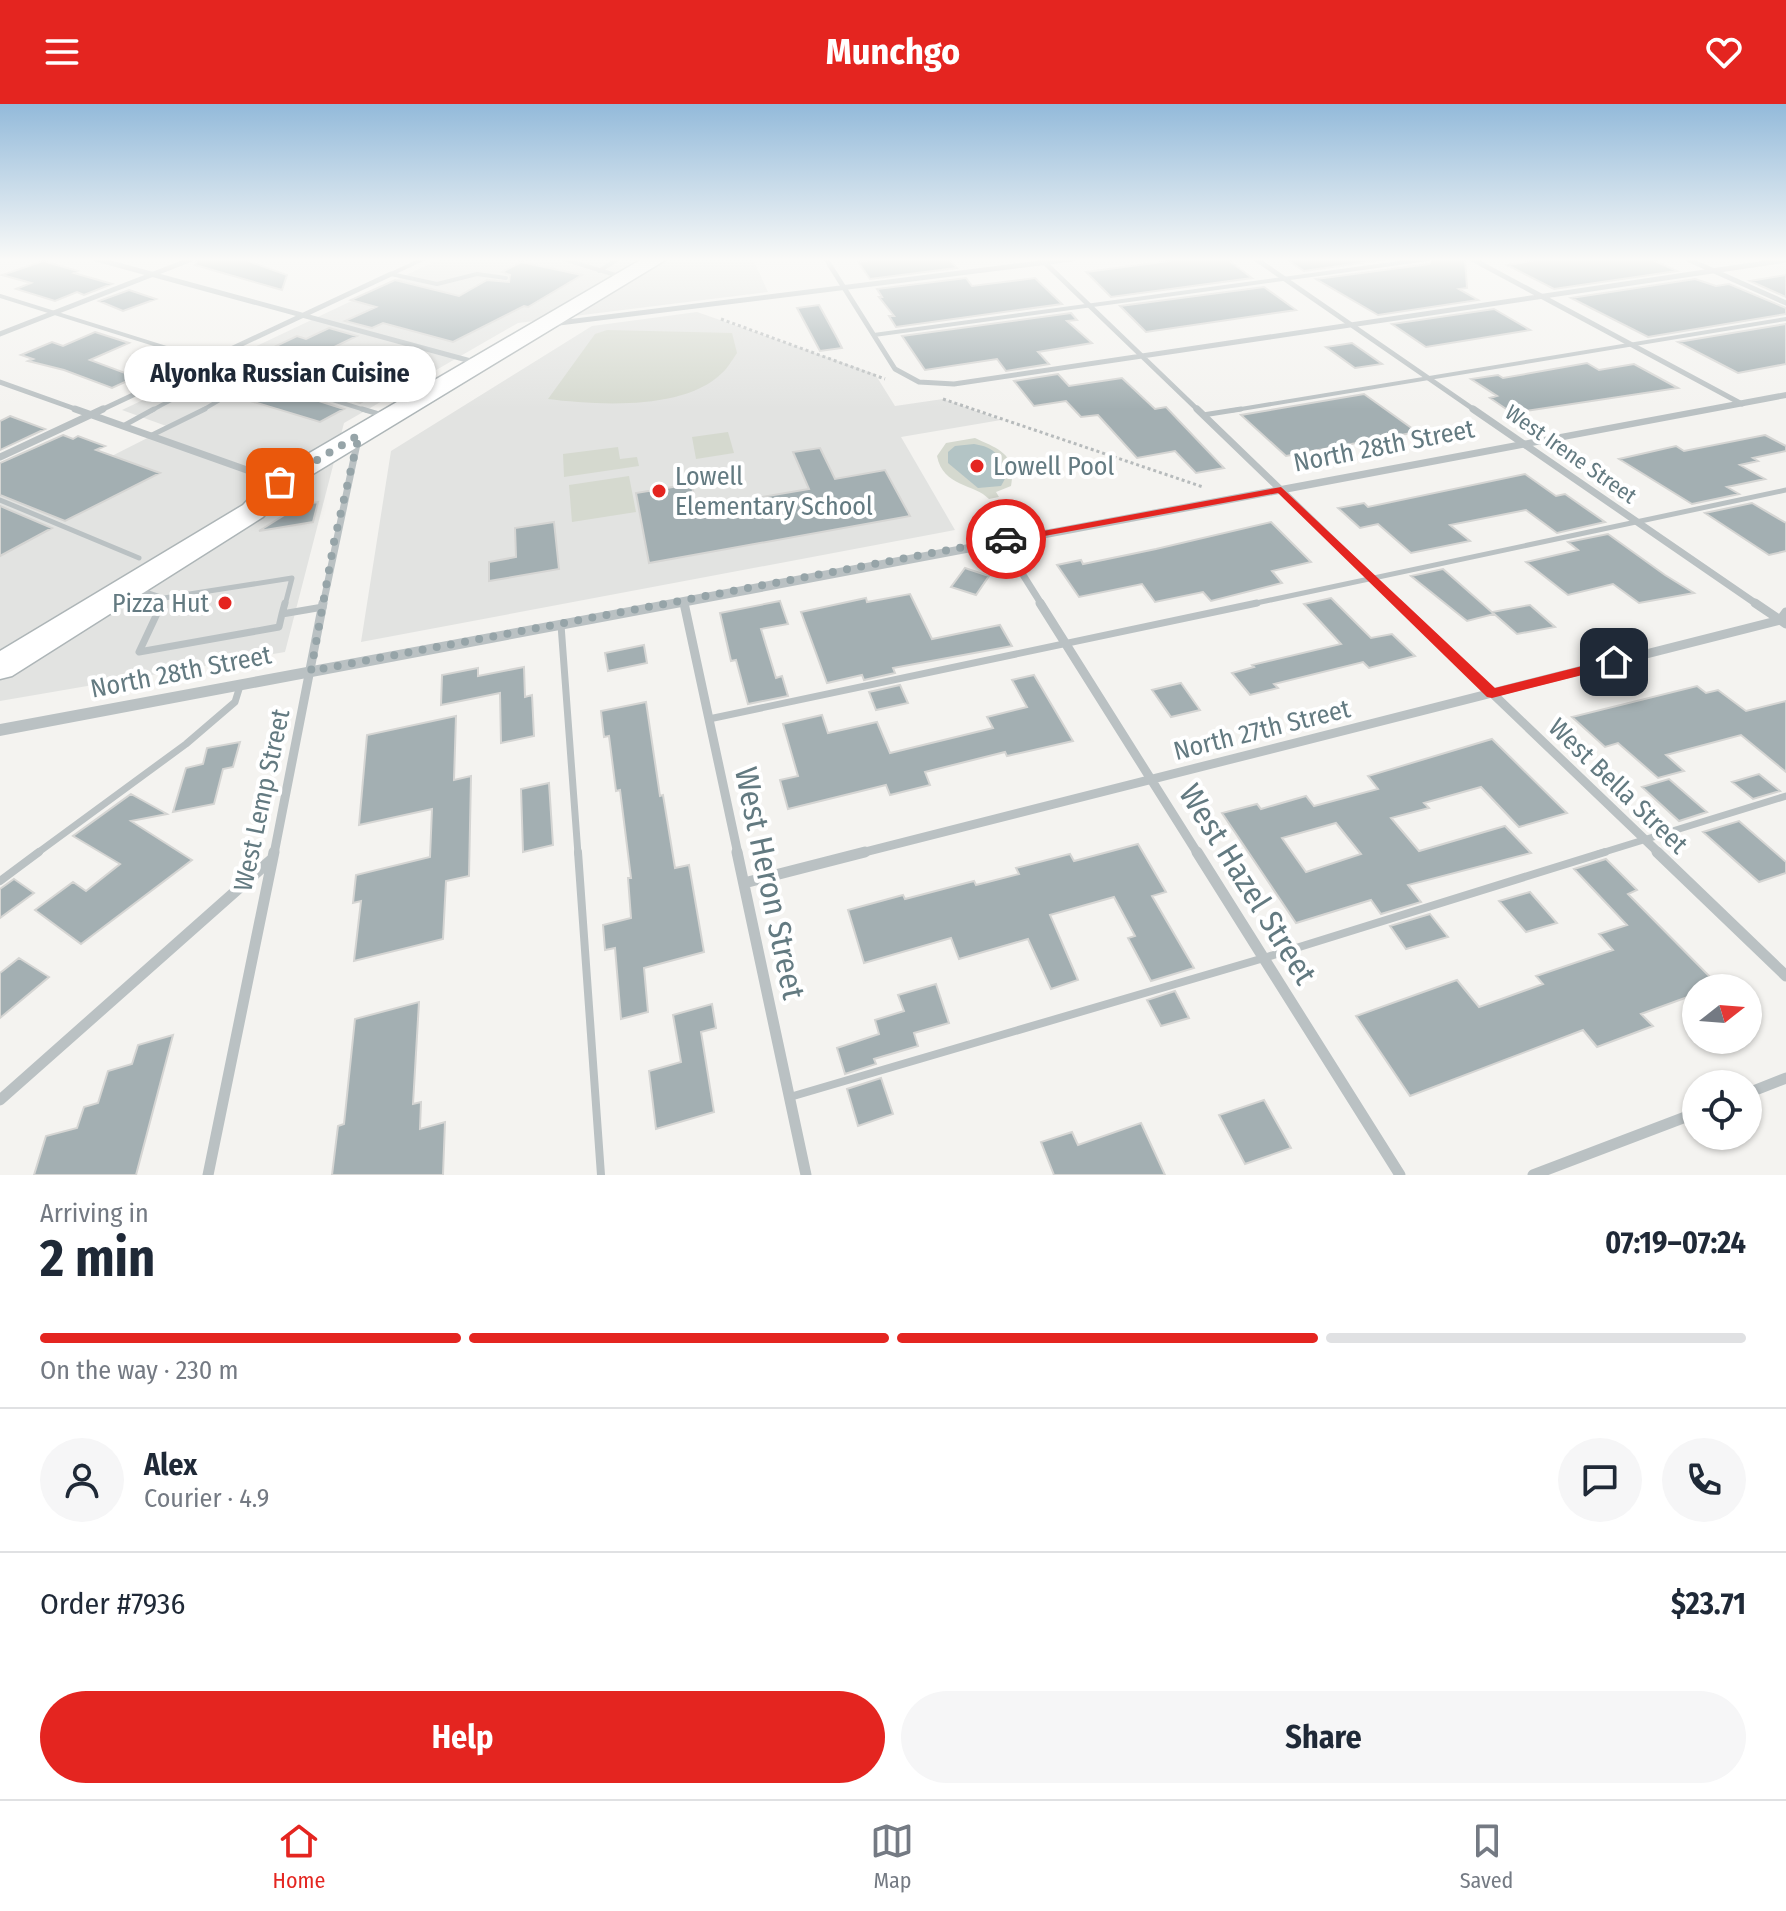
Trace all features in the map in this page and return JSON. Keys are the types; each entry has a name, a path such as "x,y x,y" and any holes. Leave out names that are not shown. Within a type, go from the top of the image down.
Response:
{"main road":[{"path":"0,667 232,504 274,487 546,325 567,309"},
{"path":"0,644 134,572"}],"street":[{"path":"0,334 64,309"},
{"path":"280,309 481,363"},
{"path":"0,457 316,309"},
{"path":"546,325 675,309"},
{"path":"857,309 895,369 919,382 954,384 1457,309"},
{"name":"West Bella Street","path":"1093,309 1786,976"},
{"name":"West Irene Street","path":"1328,309 1784,619"},
{"path":"1565,309 1742,404"},
{"path":"0,382 150,436 274,487"},
{"name":"North 28th Street","path":"0,730 1786,395"},
{"name":"West Lemp Street","path":"208,1175 311,671 334,542 359,435"},
{"name":"West Hazel Street","path":"1001,540 1400,1175"},
{"name":"West Heron Street","path":"684,602 806,1175"},
{"name":"North 27th Street","path":"744,883 1784,619"},
{"path":"0,1100 272,858"},
{"path":"1762,1087 1786,1078"},
{"path":"1533,1175 1682,1118"}],"lane":[{"path":"41,309 389,417"},
{"path":"874,335 1060,309"},
{"path":"1203,415 1786,319"},
{"path":"123,426 194,390 212,386 235,391 150,436"},
{"path":"709,719 1786,490"},
{"path":"0,500 134,572 164,598 292,578 279,627 139,652 164,598"},
{"path":"282,614 323,607"},
{"path":"561,625 601,1175"},
{"path":"0,881 197,734 235,702 241,685"},
{"path":"790,1097 1264,958 1786,796"}],"path":[{"path":"712,315 894,382"},
{"path":"939,398 1206,488"}],"shaded area":[{"path":"335,309 631,309 518,323 344,423 285,652 0,701 0,492 23,501 169,427 122,410"},
{"name":"Lowell Elementary School","path":"697,312 875,374 895,406 943,399 1001,420 901,437 955,530 361,642 391,451 592,326"},
{"path":"607,330 732,333 737,353 724,371 706,385 663,400 590,403 548,399 595,334"},
{"path":"728,432 734,453 696,459 692,437"},
{"name":"Lowell Pool","path":"975,438 1004,454 1011,466 1011,486 996,492 999,497 989,499 952,479 940,466 937,456 946,443"},
{"name":"Lowell Pool","path":"974,444 987,447 1000,458 1006,477 1001,486 978,488 948,463 948,452 955,446"},
{"path":"618,447 620,459 637,457 639,466 564,477 563,454"},
{"path":"629,476 636,512 572,522 569,485"}],"building":[{"path":"372,309 518,309 453,342 383,323 372,328 345,321"},
{"path":"798,309 821,309 842,348 820,351"},
{"path":"888,309 1026,309 896,327 889,316 894,316"},
{"path":"1123,309 1296,310 1146,332"},
{"path":"1368,309 1418,309 1378,315"},
{"path":"1494,309 1530,330 1426,347 1392,324"},
{"path":"1593,309 1786,309 1786,314 1648,337"},
{"path":"1071,313 1077,320 1067,321 1092,343 1038,352 1049,364 1006,371 997,359 925,370 902,336"},
{"path":"1786,324 1786,364 1738,373 1678,342"},
{"path":"329,328 357,336 334,347 340,349 295,372 251,358 297,336 306,339"},
{"path":"95,332 129,343 90,360 136,377 112,388 64,370 28,361 33,359 21,355 52,342 63,346"},
{"path":"1352,343 1382,364 1355,368 1326,347"},
{"path":"315,361 393,384 360,403 282,379"},
{"path":"1587,363 1599,370 1634,364 1678,388 1512,413 1490,398 1497,396 1471,379 1498,375 1503,378"},
{"path":"1058,374 1069,386 1122,378 1155,409 1166,407 1224,468 1196,473 1175,451 1137,458 1098,415 1081,417 1066,401 1034,406 1014,381"},
{"path":"269,385 344,409 320,422 244,399"},
{"path":"1364,394 1417,432 1286,456 1241,415"},
{"path":"10,416 45,429 0,450 0,421"},
{"path":"63,435 73,439 78,436 105,446 96,450 160,473 65,521 0,495 0,463"},
{"path":"1765,435 1786,446 1786,451 1753,458 1758,461 1740,465 1765,479 1727,487 1739,494 1692,504 1619,459 1676,446 1684,451"},
{"path":"820,448 835,479 885,470 910,516 649,563 636,493 691,484 698,508 809,489 793,452"},
{"path":"1525,474 1556,496 1565,494 1605,522 1557,533 1526,510 1450,525 1470,541 1411,553 1378,524 1360,528 1338,508 1364,503 1368,507"},
{"path":"318,502 313,522 259,531 300,505"},
{"path":"1752,503 1786,523 1786,551 1769,555 1705,513"},
{"path":"0,506 52,528 0,556"},
{"path":"554,522 559,569 489,581 489,562 516,557 515,528"},
{"path":"1271,522 1311,562 1272,571 1282,583 1211,601 1203,592 1155,602 1142,584 1079,597 1057,565 1081,560 1083,564"},
{"path":"1608,534 1694,593 1639,603 1613,584 1568,595 1526,562 1578,550 1568,542"},
{"path":"965,568 989,576 976,595 951,587"},
{"path":"1443,569 1494,614 1467,621 1411,576"},
{"path":"910,594 932,639 1000,625 1012,646 893,668 895,673 864,680 862,675 827,683 801,612 866,598 867,602"},
{"path":"1331,598 1371,638 1392,634 1415,656 1369,668 1363,662 1274,684 1278,688 1250,695 1232,673 1254,667 1252,665 1341,644 1304,604"},
{"path":"780,601 788,624 761,629 776,678 782,676 788,696 748,704 736,660 731,661 720,613"},
{"path":"1530,605 1555,627 1517,634 1492,612"},
{"path":"644,645 647,663 608,671 605,653"},
{"path":"524,667 525,697 532,695 534,736 501,743 500,693 441,705 442,675 478,668 478,676"},
{"path":"1034,675 1073,741 1007,756 1005,752 925,772 930,785 890,795 886,785 788,809 780,780 798,776 783,724 822,715 828,733 877,722 890,753 993,728 987,717 1027,707 1012,680"},
{"path":"1181,683 1200,710 1171,717 1152,690"},
{"path":"900,685 908,703 876,710 869,692"},
{"path":"1697,686 1706,693 1718,690 1746,711 1786,701 1786,772 1741,735 1666,755 1684,771 1658,778 1618,743 1605,747 1572,717"},
{"path":"646,702 675,868 689,865 704,952 644,968 648,1012 621,1019 615,948 605,950 603,925 631,918 628,878 631,878 620,790 616,791 609,736 604,737 601,711"},
{"path":"456,716 454,780 471,776 469,876 446,881 443,939 354,961 361,901 353,903 356,875 430,857 432,809 359,825 367,735"},
{"path":"1492,739 1567,813 1519,827 1481,787 1424,803 1429,808 1391,818 1419,851 1505,826 1531,853 1408,885 1421,902 1381,914 1371,900 1296,923 1222,813 1257,804 1261,809 1306,796 1314,806 1378,789 1368,776","holes":["1336,823 1361,854 1306,872 1282,838"]},
{"path":"240,742 233,767 223,769 214,804 173,812 186,768 203,764 207,748"},
{"path":"1759,774 1780,791 1753,799 1732,782"},
{"path":"1669,779 1707,812 1679,821 1642,787"},
{"path":"549,783 553,845 523,852 521,789"},
{"path":"131,794 167,814 131,821 192,860 81,944 35,910 73,882 86,891 120,864 73,836"},
{"path":"1739,821 1786,862 1786,873 1759,882 1703,832"},
{"path":"1138,844 1166,892 1152,896 1194,968 1151,981 1128,938 1135,936 1114,897 1050,915 1078,980 1051,989 1028,939 959,959 951,938 864,963 848,910 974,881 976,885 1019,874 1016,868 1070,854 1074,861"},
{"path":"1606,859 1637,890 1628,894 1707,974 1682,974 1682,999 1641,1014 1653,1026 1597,1047 1583,1030 1410,1096 1356,1016 1457,980 1479,1007 1543,984 1536,976 1613,950 1599,934 1627,925 1574,869"},
{"path":"14,879 34,893 0,918 0,889"},
{"path":"1530,892 1557,923 1526,932 1499,901"},
{"path":"1430,914 1448,937 1406,949 1390,926"},
{"path":"19,958 49,977 0,1018 0,973"},
{"path":"936,984 949,1023 914,1033 918,1046 874,1059 876,1064 845,1074 837,1048 879,1034 875,1020 904,1011 898,995"},
{"path":"1175,991 1189,1018 1161,1026 1147,1000"},
{"path":"419,1002 413,1104 421,1102 420,1129 445,1122 443,1175 332,1175 338,1126 344,1124 355,1019"},
{"path":"712,1004 716,1028 701,1032 714,1112 656,1129 649,1071 681,1062 673,1015"},
{"path":"173,1035 136,1175 34,1175 46,1136 77,1128 84,1107 98,1103 108,1071 132,1064 138,1045"},
{"path":"881,1078 893,1114 858,1126 847,1089"},
{"path":"1264,1100 1291,1148 1245,1164 1219,1115"},
{"path":"1141,1123 1165,1175 1054,1175 1041,1142 1072,1132 1078,1145"}],"way so far":[{"path":"280,482 359,435 334,542 311,671 1006,539"}],"place":[{"name":"Lowell Pool","path":"977,466"},
{"name":"Alyonka Russian Cuisine","path":"280,482"},
{"name":"Lowell Elementary School","path":"659,491"},
{"name":"Pizza Hut","path":"225,603"}],"route":[{"path":"1006,539 1281,490 1492,693 1614,662"}]}
